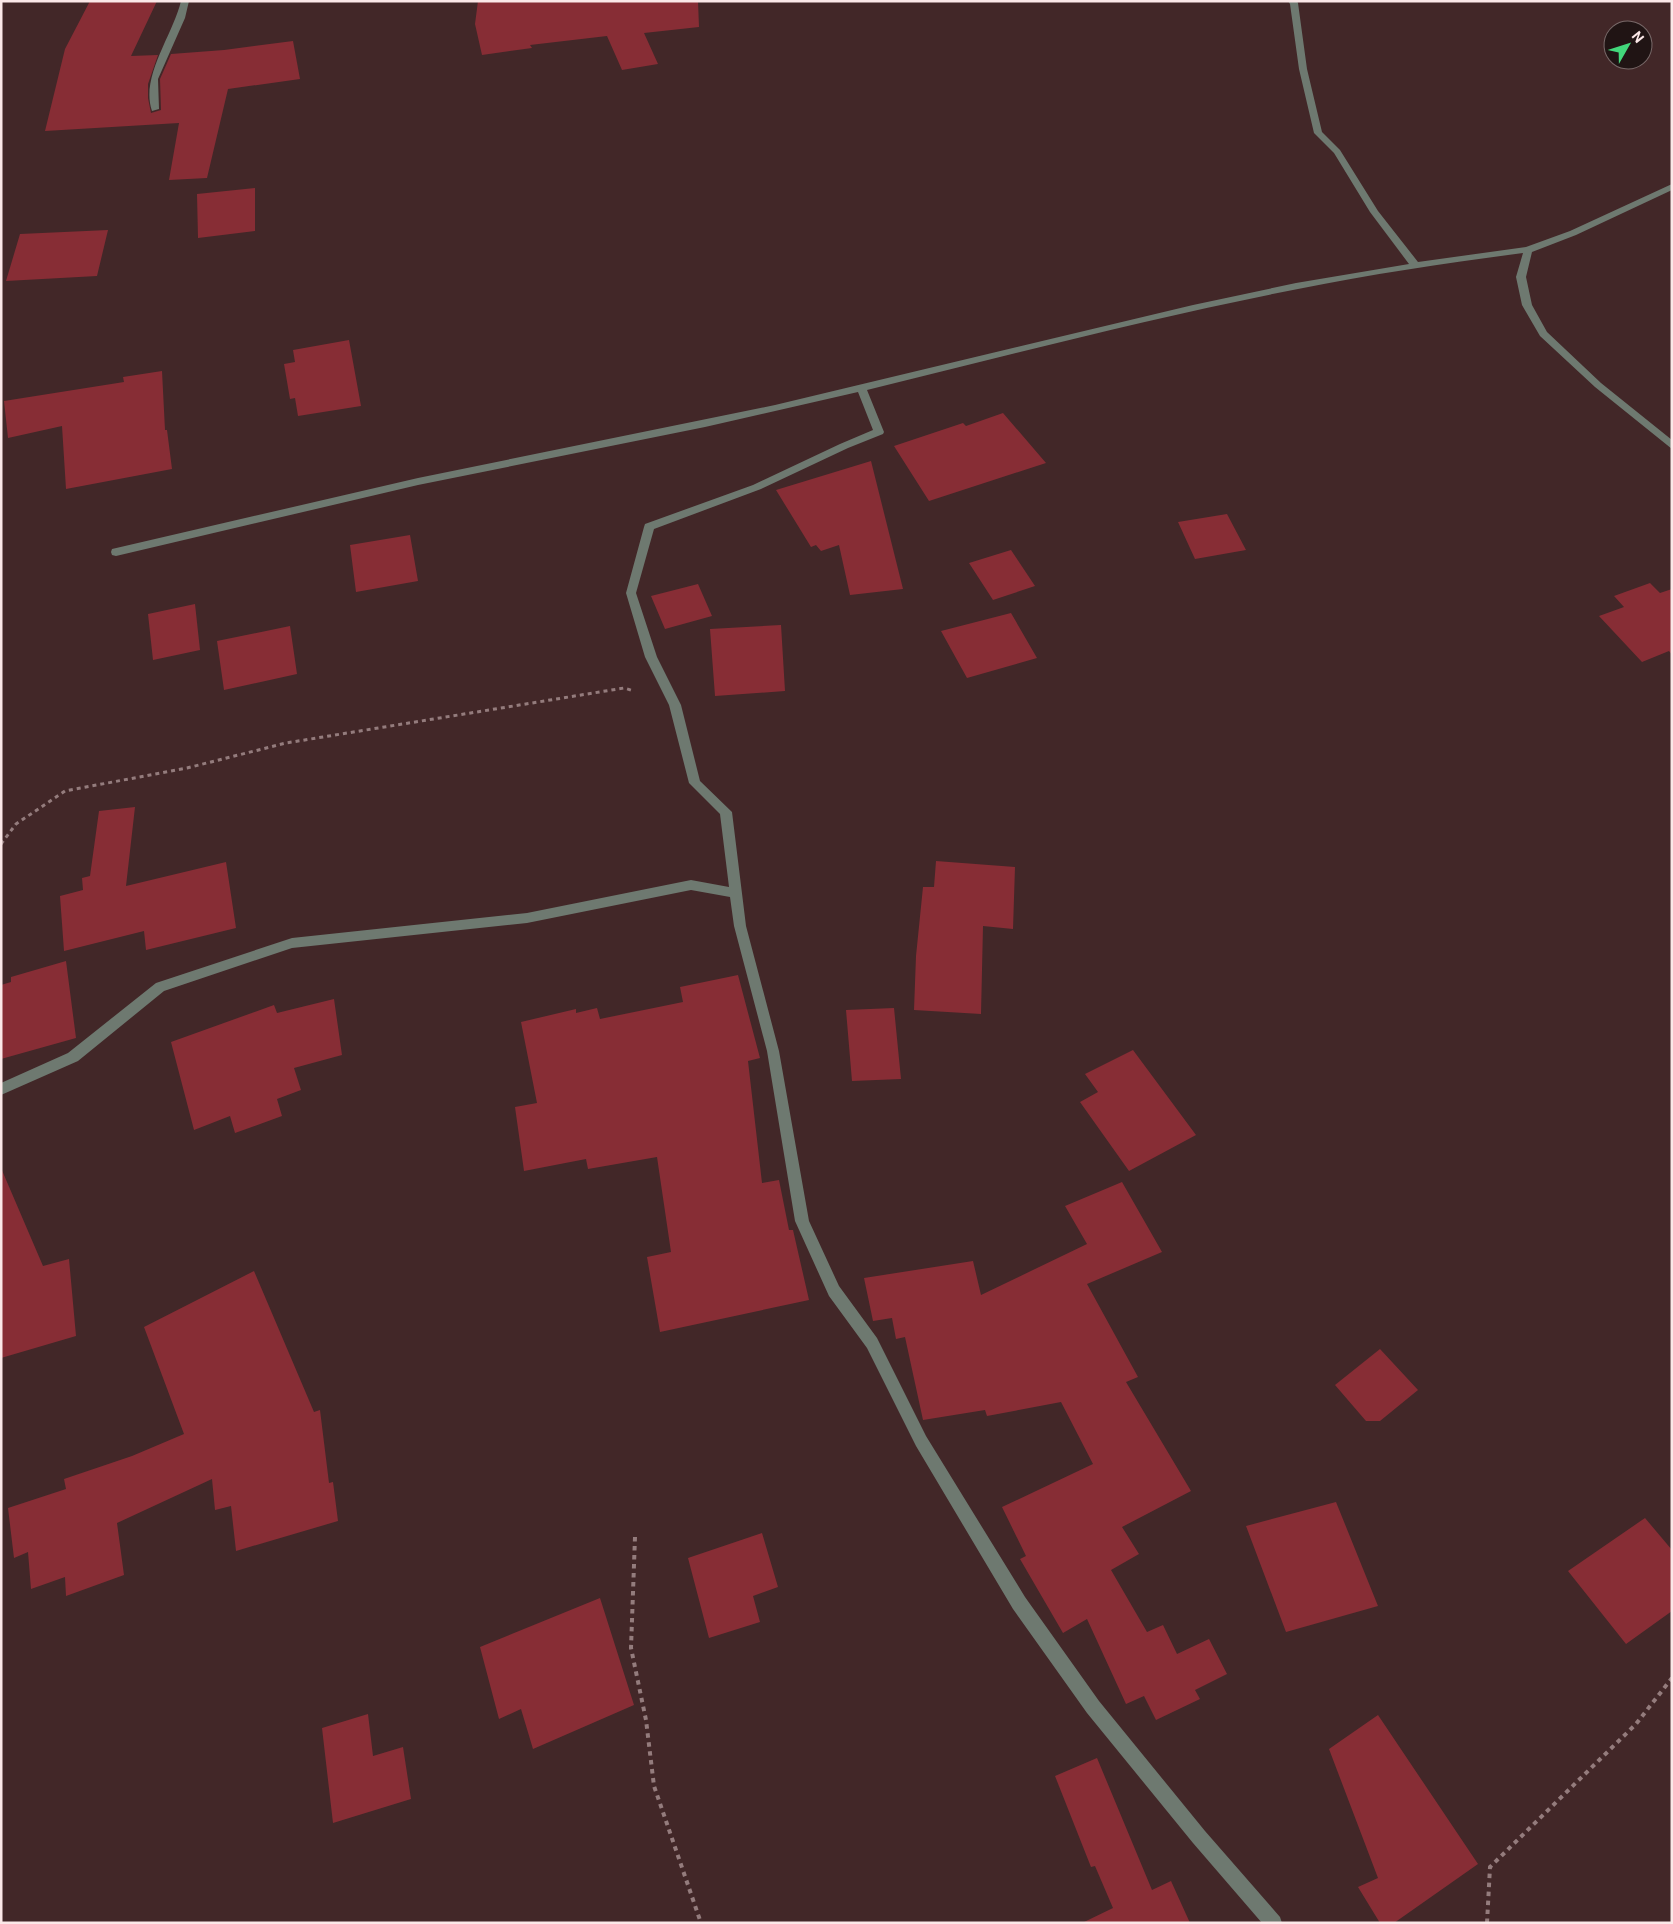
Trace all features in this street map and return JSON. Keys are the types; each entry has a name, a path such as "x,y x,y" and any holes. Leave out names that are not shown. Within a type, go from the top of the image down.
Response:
{"street":[{"path":"155,109 154,79 181,18 185,1"},
{"path":"1292,1 1294,3 1303,69 1318,133 1337,152 1374,212 1414,265"},
{"path":"116,552 241,521 519,460 704,424 992,357 1096,330 1266,292 1414,265 1528,250 1573,233 1672,187"},
{"path":"1528,250 1521,277 1527,305 1543,334 1598,385 1672,446"},
{"path":"861,387 879,432 757,486 649,528 630,593 651,658 676,705 695,783 726,812 740,926 773,1051 802,1221 834,1291 872,1343 921,1441 1019,1603 1093,1707 1199,1837 1274,1923"},
{"path":"1,1089 73,1057 160,987 292,943 527,918 691,885 735,894"}],"path":[{"path":"1,844 16,824 64,791 187,768 286,743 624,688 676,705"},
{"path":"635,1537 631,1648 646,1720 654,1786 701,1923"},
{"path":"1487,1923 1490,1867 1636,1724 1672,1678"}],"building":[{"path":"90,1 157,1 131,56 158,55 148,84 151,113 161,110 160,79 171,54 224,50 293,41 300,79 228,89 207,178 169,180 179,123 45,131 65,49"},
{"path":"478,1 698,1 699,27 644,33 658,64 622,70 607,36 530,45 532,48 482,55 475,24"},
{"path":"255,188 255,231 198,238 197,194"},
{"path":"108,230 97,276 6,281 20,234"},
{"path":"349,340 361,406 298,416 295,398 290,399 284,364 295,362 293,350"},
{"path":"162,371 165,430 167,430 172,469 66,489 62,426 8,438 4,401 124,382 123,377"},
{"path":"1003,413 1046,463 929,501 894,446 963,423 966,426"},
{"path":"871,461 903,589 850,595 839,545 821,551 816,545 811,547 776,490"},
{"path":"1227,514 1246,550 1195,559 1178,522"},
{"path":"410,535 418,581 356,592 350,545"},
{"path":"1011,550 1035,586 993,600 969,563"},
{"path":"1650,583 1660,593 1672,589 1672,655 1669,651 1642,662 1599,616 1624,607 1614,596"},
{"path":"698,584 712,616 665,629 651,596"},
{"path":"195,604 200,650 153,660 148,614"},
{"path":"1011,613 1037,658 967,678 941,631"},
{"path":"781,625 785,691 715,696 710,629"},
{"path":"290,626 297,674 224,690 217,641"},
{"path":"135,807 126,886 226,862 236,928 146,950 144,931 64,951 60,896 83,890 82,878 90,876 99,811"},
{"path":"936,861 1015,867 1013,929 983,926 981,1014 914,1010 916,956 923,887 934,887"},
{"path":"66,961 76,1038 1,1059 1,985 11,982 11,977"},
{"path":"738,975 760,1058 748,1061 762,1183 779,1180 789,1230 793,1230 809,1300 660,1332 647,1257 671,1252 657,1157 588,1169 586,1159 524,1171 515,1107 537,1103 521,1022 576,1009 576,1013 597,1008 600,1019 683,1002 680,987"},
{"path":"334,999 342,1055 294,1068 301,1090 277,1099 282,1116 235,1133 230,1116 194,1130 171,1042 274,1005 277,1013"},
{"path":"894,1008 901,1079 852,1081 846,1010"},
{"path":"1133,1050 1196,1135 1129,1171 1080,1102 1098,1092 1085,1074"},
{"path":"1,1168 43,1266 69,1259 76,1336 1,1358"},
{"path":"1122,1182 1162,1252 1087,1284 1138,1377 1126,1382 1191,1491 1122,1527 1139,1554 1111,1570 1147,1632 1163,1625 1177,1654 1209,1639 1227,1674 1195,1690 1200,1699 1156,1720 1144,1696 1126,1704 1087,1619 1063,1633 1020,1559 1026,1556 1002,1507 1093,1464 1061,1402 987,1416 985,1410 923,1420 905,1337 896,1339 892,1318 873,1321 864,1278 973,1261 981,1295 1087,1244 1065,1206"},
{"path":"254,1271 314,1412 320,1410 329,1483 333,1482 338,1521 236,1551 231,1506 215,1510 212,1479 117,1523 124,1575 66,1596 65,1577 31,1589 28,1552 14,1558 8,1508 66,1489 64,1479 132,1456 184,1434 144,1327"},
{"path":"1380,1349 1418,1390 1380,1421 1366,1421 1335,1385"},
{"path":"1336,1502 1378,1606 1286,1632 1246,1526"},
{"path":"1645,1518 1672,1550 1672,1611 1626,1644 1568,1571"},
{"path":"762,1533 778,1587 753,1596 760,1622 709,1638 688,1558"},
{"path":"600,1598 634,1705 533,1749 521,1709 499,1719 480,1647"},
{"path":"368,1714 373,1756 403,1747 411,1799 333,1823 322,1728"},
{"path":"1378,1715 1478,1864 1394,1923 1380,1923 1358,1887 1378,1878 1329,1749"},
{"path":"1097,1758 1152,1890 1171,1881 1190,1923 1082,1923 1113,1908 1095,1866 1091,1867 1055,1776"}]}
